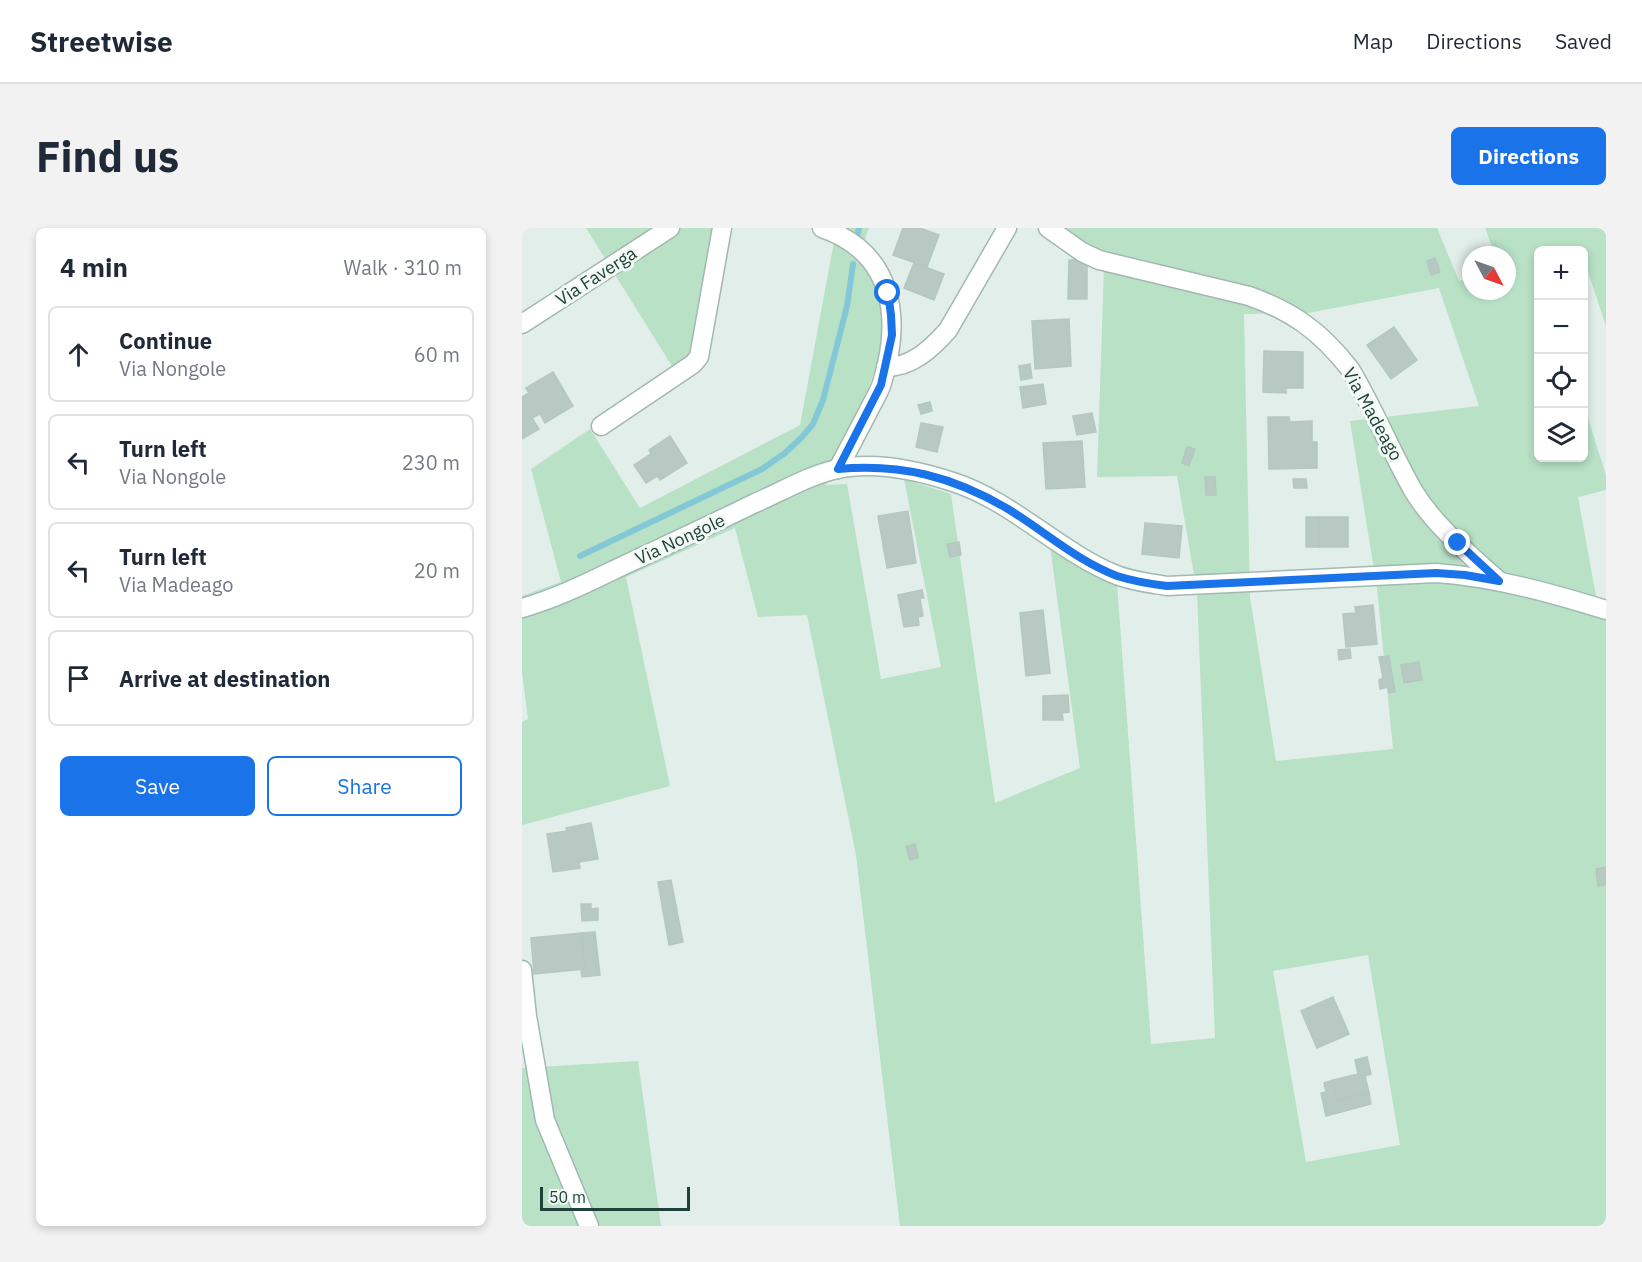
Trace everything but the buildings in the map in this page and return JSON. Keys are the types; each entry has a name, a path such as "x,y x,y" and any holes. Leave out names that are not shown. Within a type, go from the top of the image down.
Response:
{"street":[{"name":"Via Faverga","path":"522,324 670,228"},
{"path":"601,426 693,364 699,357 722,228"},
{"path":"822,228 850,241 868,255 880,272 888,293 891,315 892,335 881,385 838,469"},
{"path":"886,367 906,364 928,351 948,330 1006,228"},
{"name":"Via Madeago","path":"1048,228 1082,252 1099,260 1249,296 1290,313 1310,328 1340,356 1350,369 1424,506 1458,543 1499,581"},
{"name":"Via Nongole","path":"522,608 577,587 798,483 838,469 863,467 923,474 956,483 1010,510 1101,568 1116,575 1149,584 1167,586 1436,573 1499,581 1606,610"},
{"path":"522,970 527,1016 545,1120 589,1226"}],"green space":[{"path":"586,228 723,228 698,352 675,371"},
{"path":"838,228 869,228 863,245 881,297 884,340 868,390 826,485 847,484 881,679 941,667 904,479 951,494 995,803 1080,768 1050,546 1117,584 1151,1044 1215,1038 1197,592 1177,476 1097,477 1104,267 1050,228 1437,228 1459,281 1462,280 1462,300 1516,300 1516,246 1492,246 1485,228 1606,228 1606,326 1588,272 1588,246 1534,246 1534,462 1588,462 1588,419 1606,475 1606,490 1578,497 1598,607 1606,610 1606,1226 900,1226 856,855 807,615 758,617 735,528 626,577 670,786 522,825 522,722 528,719 522,672 522,596 561,582 531,469 590,429 640,508 800,425","holes":["1439,288 1479,406 1350,421 1377,588 1393,749 1276,761 1250,597 1244,314 1308,313","1368,955 1400,1145 1306,1162 1273,971"]},
{"path":"638,1061 661,1226 522,1226 522,1068"}],"waterway":[{"path":"856,241 859,228"},
{"path":"580,556 762,469 801,438 813,424 823,400 847,306 853,264"}],"route":[{"path":"888,293 892,335 881,385 838,469 863,467 913,471 956,483 1010,510 1101,568 1116,575 1149,584 1167,586 1436,573 1499,581 1458,543"}]}
